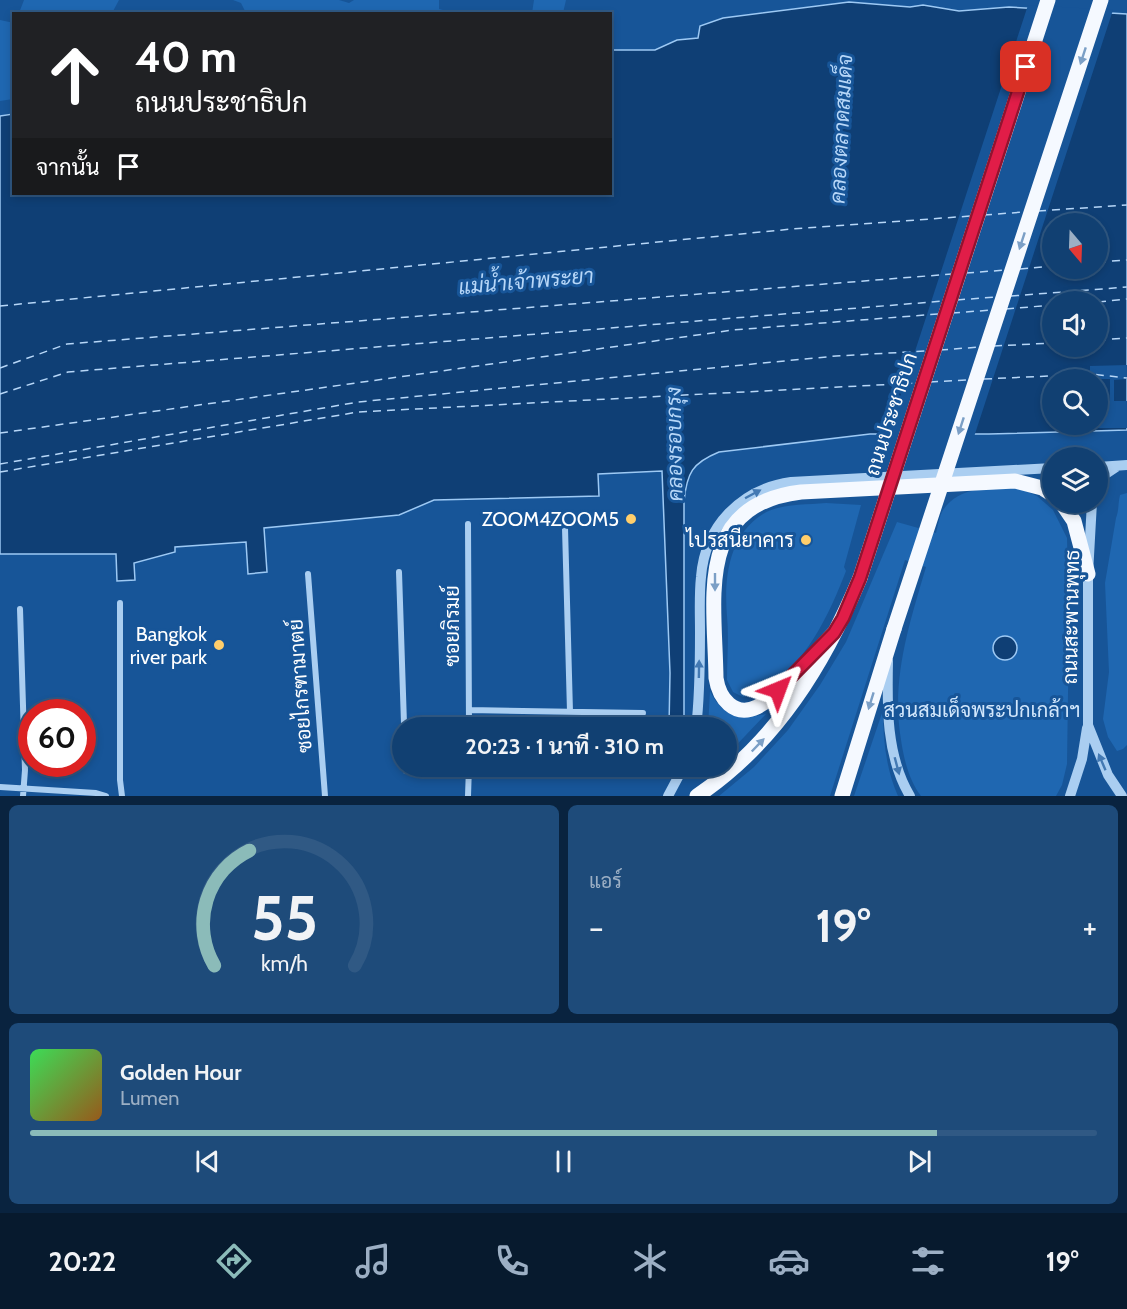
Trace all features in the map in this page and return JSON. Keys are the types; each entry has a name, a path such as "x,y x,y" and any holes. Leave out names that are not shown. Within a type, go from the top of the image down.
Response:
{"main road":[{"name":"ถนนประชาธิปก","path":"697,796 736,767 783,718 843,618 860,578 1048,0"},
{"path":"842,796 894,629 1101,0"},
{"path":"834,633 778,690 755,708 736,709 724,700 718,691 715,586 717,558 734,524 752,507 776,496 801,492 1015,481 1042,488"},
{"path":"1069,513 1074,521 1088,574"}],"street":[{"path":"697,717 701,575 711,541 718,527 735,505 761,489 790,482 1042,469"},
{"name":"ถนนสะพานพุทธ","path":"1091,513 1088,574 1088,724 1101,760 1122,796"},
{"name":"ซอยภิรมย์","path":"468,524 469,717"},
{"path":"565,528 570,712"},
{"path":"399,572 404,717"},
{"name":"ซอยไกรฑามาตย์","path":"308,574 325,796"},
{"path":"120,603 120,780 122,796"},
{"path":"20,609 24,796"},
{"path":"889,645 888,684 891,741 898,773 910,796"},
{"path":"469,710 643,713"},
{"path":"1070,796 1082,759 1088,724"},
{"path":"468,796 469,777"},
{"path":"668,796 678,777"},
{"path":"0,787 96,793 106,796"}],"green space":[{"path":"24,0 119,0 113,12 19,12"},
{"path":"233,0 339,0 349,3 354,0 439,0 439,9 448,12 244,12 241,3"},
{"path":"534,0 566,0 563,12 532,12"},
{"path":"0,20 12,23 12,99 0,101"},
{"name":"สวนสมเด็จพระปกเกล้าฯ","path":"1017,487 1037,496 1042,500 1042,513 1054,513 1067,538 1069,623 1067,764 1062,785 1056,796 921,796 917,790 908,770 902,747 898,695 903,652 926,567 905,560 830,796 719,796 754,767 788,730 820,685 846,642 897,522 936,533 943,510 950,502 967,492"},
{"path":"1127,493 1127,745 1117,751 1108,737 1103,719 1109,672 1105,583 1120,495"},
{"path":"826,503 861,505 844,567 846,571 830,609 820,628 795,663 763,689 743,697 733,692 727,680 726,588 735,546 751,523 770,510 786,506"},
{"path":"710,691 720,706 733,714 757,716 766,714 737,744 737,717 709,717"},
{"path":"883,710 886,754 898,796 854,796"}],"water":[{"path":"849,2 910,7 923,5 959,11 1009,7 1127,14 1127,430 1108,431 1108,369 1042,369 1042,432 870,434 719,452 703,460 689,476 684,501 684,717 669,717 670,673 662,471 598,474 599,496 434,500 399,515 264,528 267,572 248,574 246,542 175,547 175,552 134,563 135,580 117,581 116,554 0,554 0,116 12,114 12,195 612,195 612,50 655,50 677,40 698,38 700,26 723,18"},
{"path":"1005,636 1013,640 1017,648 1013,656 1005,660 997,656 993,648 997,640"}],"pier":[{"path":"1028,5 1113,10 1047,213 1042,213 1042,228 974,437 887,437"},
{"path":"1127,365 1127,379 1114,380 1114,401 1127,401 1127,428 1108,428 1110,379 1108,379 1108,369 1090,369 1090,366"}],"ferry route":[{"path":"1038,211 1127,205"},
{"path":"984,215 1024,212"},
{"path":"0,306 792,229 971,216"},
{"path":"1108,261 1127,260"},
{"path":"1020,269 1042,267"},
{"path":"966,273 1006,270"},
{"path":"0,368 67,344 952,274"},
{"path":"1011,296 1127,287"},
{"path":"957,300 995,297"},
{"path":"1108,301 1127,299"},
{"path":"0,394 68,372 944,301"},
{"path":"1006,309 1042,306"},
{"path":"952,313 992,310"},
{"path":"0,433 733,330 938,314"},
{"path":"1108,339 1127,338"},
{"path":"994,346 1042,344"},
{"path":"940,350 980,347"},
{"path":"0,464 358,402 836,356 926,351"},
{"path":"984,379 1091,374 1127,378"},
{"path":"930,382 967,380"},
{"path":"0,472 358,412 917,383"}],"place":[{"name":"ZOOM4ZOOM5","path":"631,519"},
{"name":"ไปรสนียาคาร","path":"806,540"},
{"name":"Bangkok river park","path":"219,645"}],"route":[{"path":"778,690 834,633 860,578 1026,67"}],"water label":[{"name":"คลองตลาดสมเด็จ","path":"841,129"},
{"name":"แม่น้ำเจ้าพระยา","path":"526,281"},
{"name":"คลองรอบกรุง","path":"674,444"}]}
